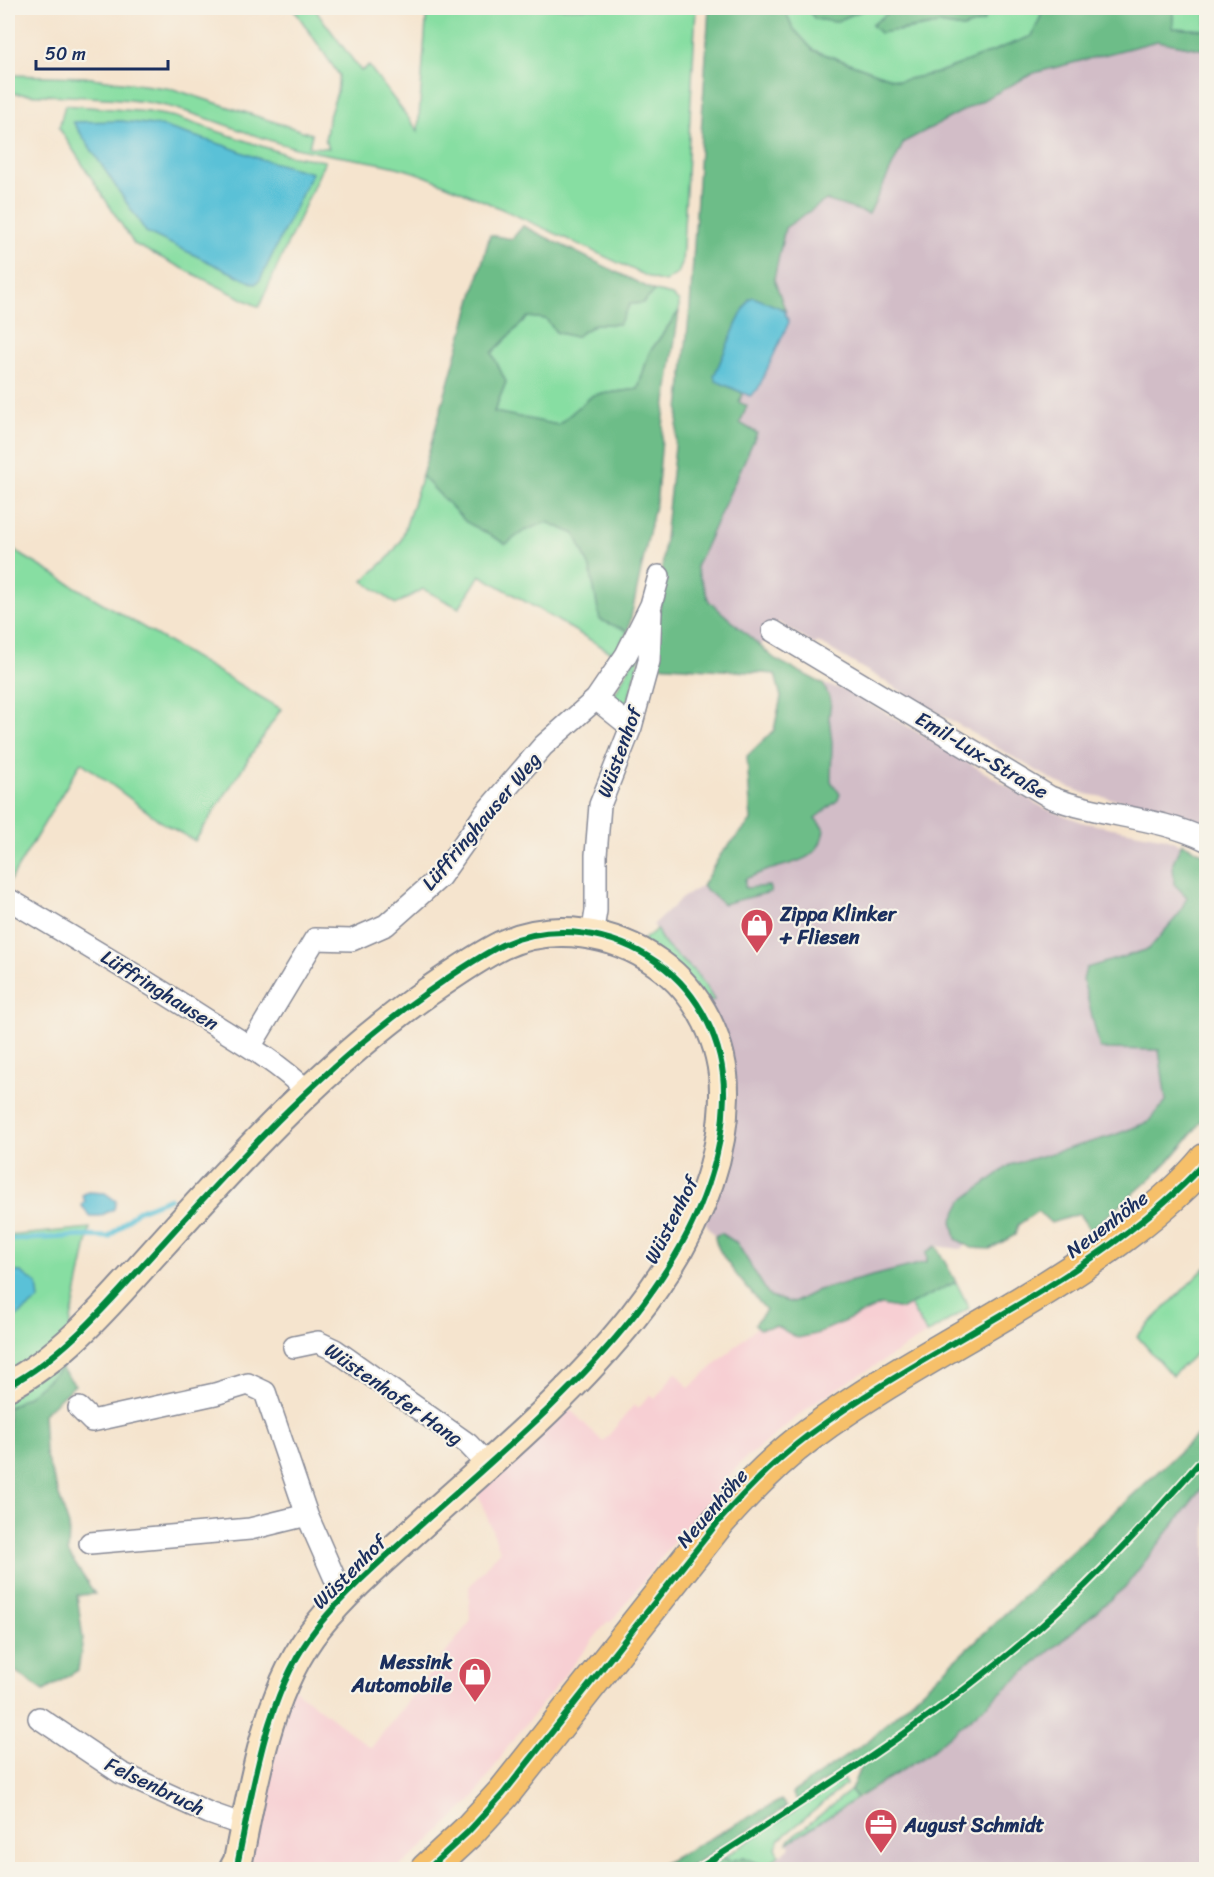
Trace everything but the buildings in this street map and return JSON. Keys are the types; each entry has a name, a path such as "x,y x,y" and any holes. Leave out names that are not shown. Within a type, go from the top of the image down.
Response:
{"main road":[{"name":"Wüstenhof","path":"8,1386 36,1369 73,1338 240,1158 352,1050 408,1006 492,950 526,937 548,933 592,934 625,945 661,965 682,985 702,1011 716,1042 724,1088 721,1137 717,1159 696,1215 678,1249 641,1306 586,1372 348,1593 307,1641 283,1683 268,1729 237,1867"},
{"name":"Neuenhöhe","path":"427,1869 468,1832 503,1794 718,1522 749,1487 810,1434 1065,1277 1104,1250 1162,1204 1206,1160"}],"street":[{"name":"Lüffringhauser Weg","path":"250,1047 315,939 352,940 386,925 440,877 486,812 543,746 596,699 626,655 651,606 659,576"},
{"name":"Wüstenhof","path":"592,934 596,911 596,855 600,805 630,727 649,661 651,606"},
{"name":"Emil-Lux-Straße","path":"773,631 1050,797 1089,810 1169,825 1206,840"},
{"path":"596,699 630,727"},
{"name":"Lüffringhausen","path":"8,899 103,954 250,1047 288,1073 307,1091"},
{"name":"Wüstenhofer Hang","path":"294,1347 318,1342 335,1350 468,1444 487,1464"},
{"path":"80,1408 92,1421 215,1394 248,1384 265,1392 307,1515 336,1581 348,1593"},
{"path":"90,1543 250,1529 307,1515"},
{"name":"Felsenbruch","path":"39,1718 121,1773 209,1813 246,1826"}],"shaded area":[{"path":"1157,41 1206,50 1206,823 1153,806 1086,794 1056,782 830,649 817,642 815,645 778,622 761,646 709,601 696,567 757,433 740,423 739,402 743,393 750,395 785,228 826,200 869,214 904,142 1034,73"},
{"path":"823,684 849,691 1044,808 1085,823 1166,838 1206,855 1206,1113 1062,1187 960,1249 936,1246 927,1262 818,1290 793,1303 770,1297 760,1279 721,1233 715,1236 705,1222 726,1175 732,1153 735,1128 735,1087 642,941 657,929 653,925 682,898 702,886 723,904 771,892 769,886 745,888 745,879 794,864 823,836 824,829 815,818 838,800 830,772 831,701"},
{"path":"881,1305 902,1309 910,1305 927,1334 817,1401 745,1459 684,1529 611,1622 607,1622 507,1748 474,1798 420,1850 396,1869 250,1870 254,1839 292,1687 371,1748 470,1622 469,1587 500,1550 476,1489 566,1405 603,1442 634,1405 638,1409 650,1395 655,1399 676,1372 689,1388 757,1327 759,1329 776,1326 798,1338"},
{"path":"1206,1483 1206,1869 764,1870 791,1846 788,1843 927,1755 1125,1587"}],"green space":[{"path":"293,8 314,8 361,71 369,66 418,131 427,8 696,8 682,264 678,273 665,282 653,279 482,200 425,176 393,166 296,148 148,102 8,93 8,75 84,77 173,89 312,134 309,147 329,148 325,140 339,75"},
{"path":"709,8 784,8 793,28 813,50 899,81 937,73 1032,36 1041,16 1041,8 1173,8 1173,28 1206,30 1206,50 1157,41 1034,73 904,142 869,214 826,200 785,228 774,279 786,312 783,309 717,381 743,393 739,402 747,406 740,423 757,433 696,567 709,601 775,659 823,684 831,701 829,717 832,742 831,781 840,794 838,800 815,818 824,829 818,847 812,853 806,858 745,879 745,888 769,886 771,892 723,904 702,886 721,854 751,821 747,756 774,730 781,697 775,674 656,665 663,557 690,308"},
{"path":"784,8 806,8 835,22 867,8 895,8 872,25 899,31 939,24 963,28 984,21 986,8 1041,8 1041,16 1032,36 937,73 899,81 813,50 793,28"},
{"path":"806,8 867,8 835,22 815,19"},
{"path":"895,8 986,8 984,21 963,28 939,24 880,33 872,25"},
{"path":"1173,8 1206,8 1206,30 1173,28"},
{"path":"65,105 148,112 175,117 288,155 325,161 259,307 134,244 59,128"},
{"path":"523,226 655,291 643,303 630,304 619,324 595,324 575,337 556,332 546,319 528,317 492,353 506,382 494,412 558,425 593,395 638,389 649,353 679,311 664,416 657,496 628,631 600,620 590,568 575,534 547,522 524,531 506,544 466,522 422,476 490,235 512,239"},
{"path":"655,291 672,295 679,302 679,311 649,353 638,389 593,395 558,425 494,412 506,382 492,353 528,317 546,319 556,332 575,337 595,324 619,324 630,304 643,303"},
{"path":"422,476 466,522 523,531 547,522 575,534 590,568 600,619 628,631 615,652 609,651 480,575 459,608 423,589 396,604 363,581 389,557 401,541"},
{"path":"8,547 281,709 195,841 163,823 81,762 8,884"},
{"path":"638,651 641,651 626,711 613,700 614,695"},
{"path":"1182,843 1206,855 1206,1113 1195,1130 1168,1161 1138,1190 1090,1230 1079,1214 1051,1223 1038,1211 1018,1225 1015,1235 990,1249 972,1248 956,1239 952,1221 962,1201 1010,1165 1112,1136 1148,1122 1166,1101 1159,1050 1100,1049 1083,980 1086,968 1149,949 1179,914 1187,897 1174,884 1173,862"},
{"path":"657,929 663,942 695,972 714,1000 708,1002 642,941"},
{"path":"90,1228 61,1368 31,1394 8,1408 8,1236"},
{"path":"721,1233 737,1243 770,1297 793,1303 818,1290 927,1262 926,1252 936,1246 956,1282 902,1309 881,1305 816,1334 798,1338 776,1326 759,1329 755,1324 766,1310 721,1253 715,1236"},
{"path":"1206,1267 1206,1344 1172,1376 1137,1336"},
{"path":"956,1282 969,1308 927,1334 910,1305"},
{"path":"61,1368 75,1385 43,1414 45,1453 69,1526 68,1553 95,1594 77,1595 83,1639 78,1670 44,1691 8,1666 8,1408 31,1394"},
{"path":"1206,1427 1206,1483 1125,1587 927,1755 857,1798 851,1790 860,1768 855,1760 797,1800 792,1793 868,1741"},
{"path":"843,1779 846,1784 780,1839 776,1847 779,1855 766,1867 744,1857 731,1861 723,1858"},
{"path":"851,1790 857,1798 788,1843 789,1840"},
{"path":"781,1800 787,1807 686,1869 653,1869"},
{"path":"744,1857 766,1867 764,1870 704,1869 723,1858 731,1861"}],"water":[{"path":"122,121 161,126 260,159 312,173 260,280 255,284 146,232 73,122"},
{"path":"753,297 783,309 789,322 758,389 750,396 716,381 714,376 736,325 749,299"},
{"path":"88,1192 105,1193 116,1201 114,1209 100,1216 90,1216 82,1206 85,1201 82,1195"},
{"path":"8,1272 21,1272 37,1284 39,1300 19,1315 8,1319"}],"waterway":[{"path":"8,1240 109,1237 137,1211 170,1198"}],"cycle path":[{"path":"8,1386 52,1357 72,1340 110,1302 225,1175 322,1078 392,1018 474,961 502,945 522,938 562,932 582,933 622,943 658,963 673,975 698,1005 707,1021 720,1058 724,1096 715,1162 692,1225 657,1284 614,1340 514,1442 364,1577 318,1626 301,1651 274,1708 257,1769 238,1861"},
{"path":"427,1870 468,1832 503,1794 718,1522 773,1465 810,1434 888,1381 1091,1259 1159,1206 1206,1160"},
{"path":"696,1870 841,1777 982,1676 1087,1584 1206,1455"}],"place":[{"name":"Zippa Klinker + Fliesen","path":"757,954"},
{"name":"Messink Automobile","path":"475,1703"},
{"name":"August Schmidt","path":"881,1854"}]}
